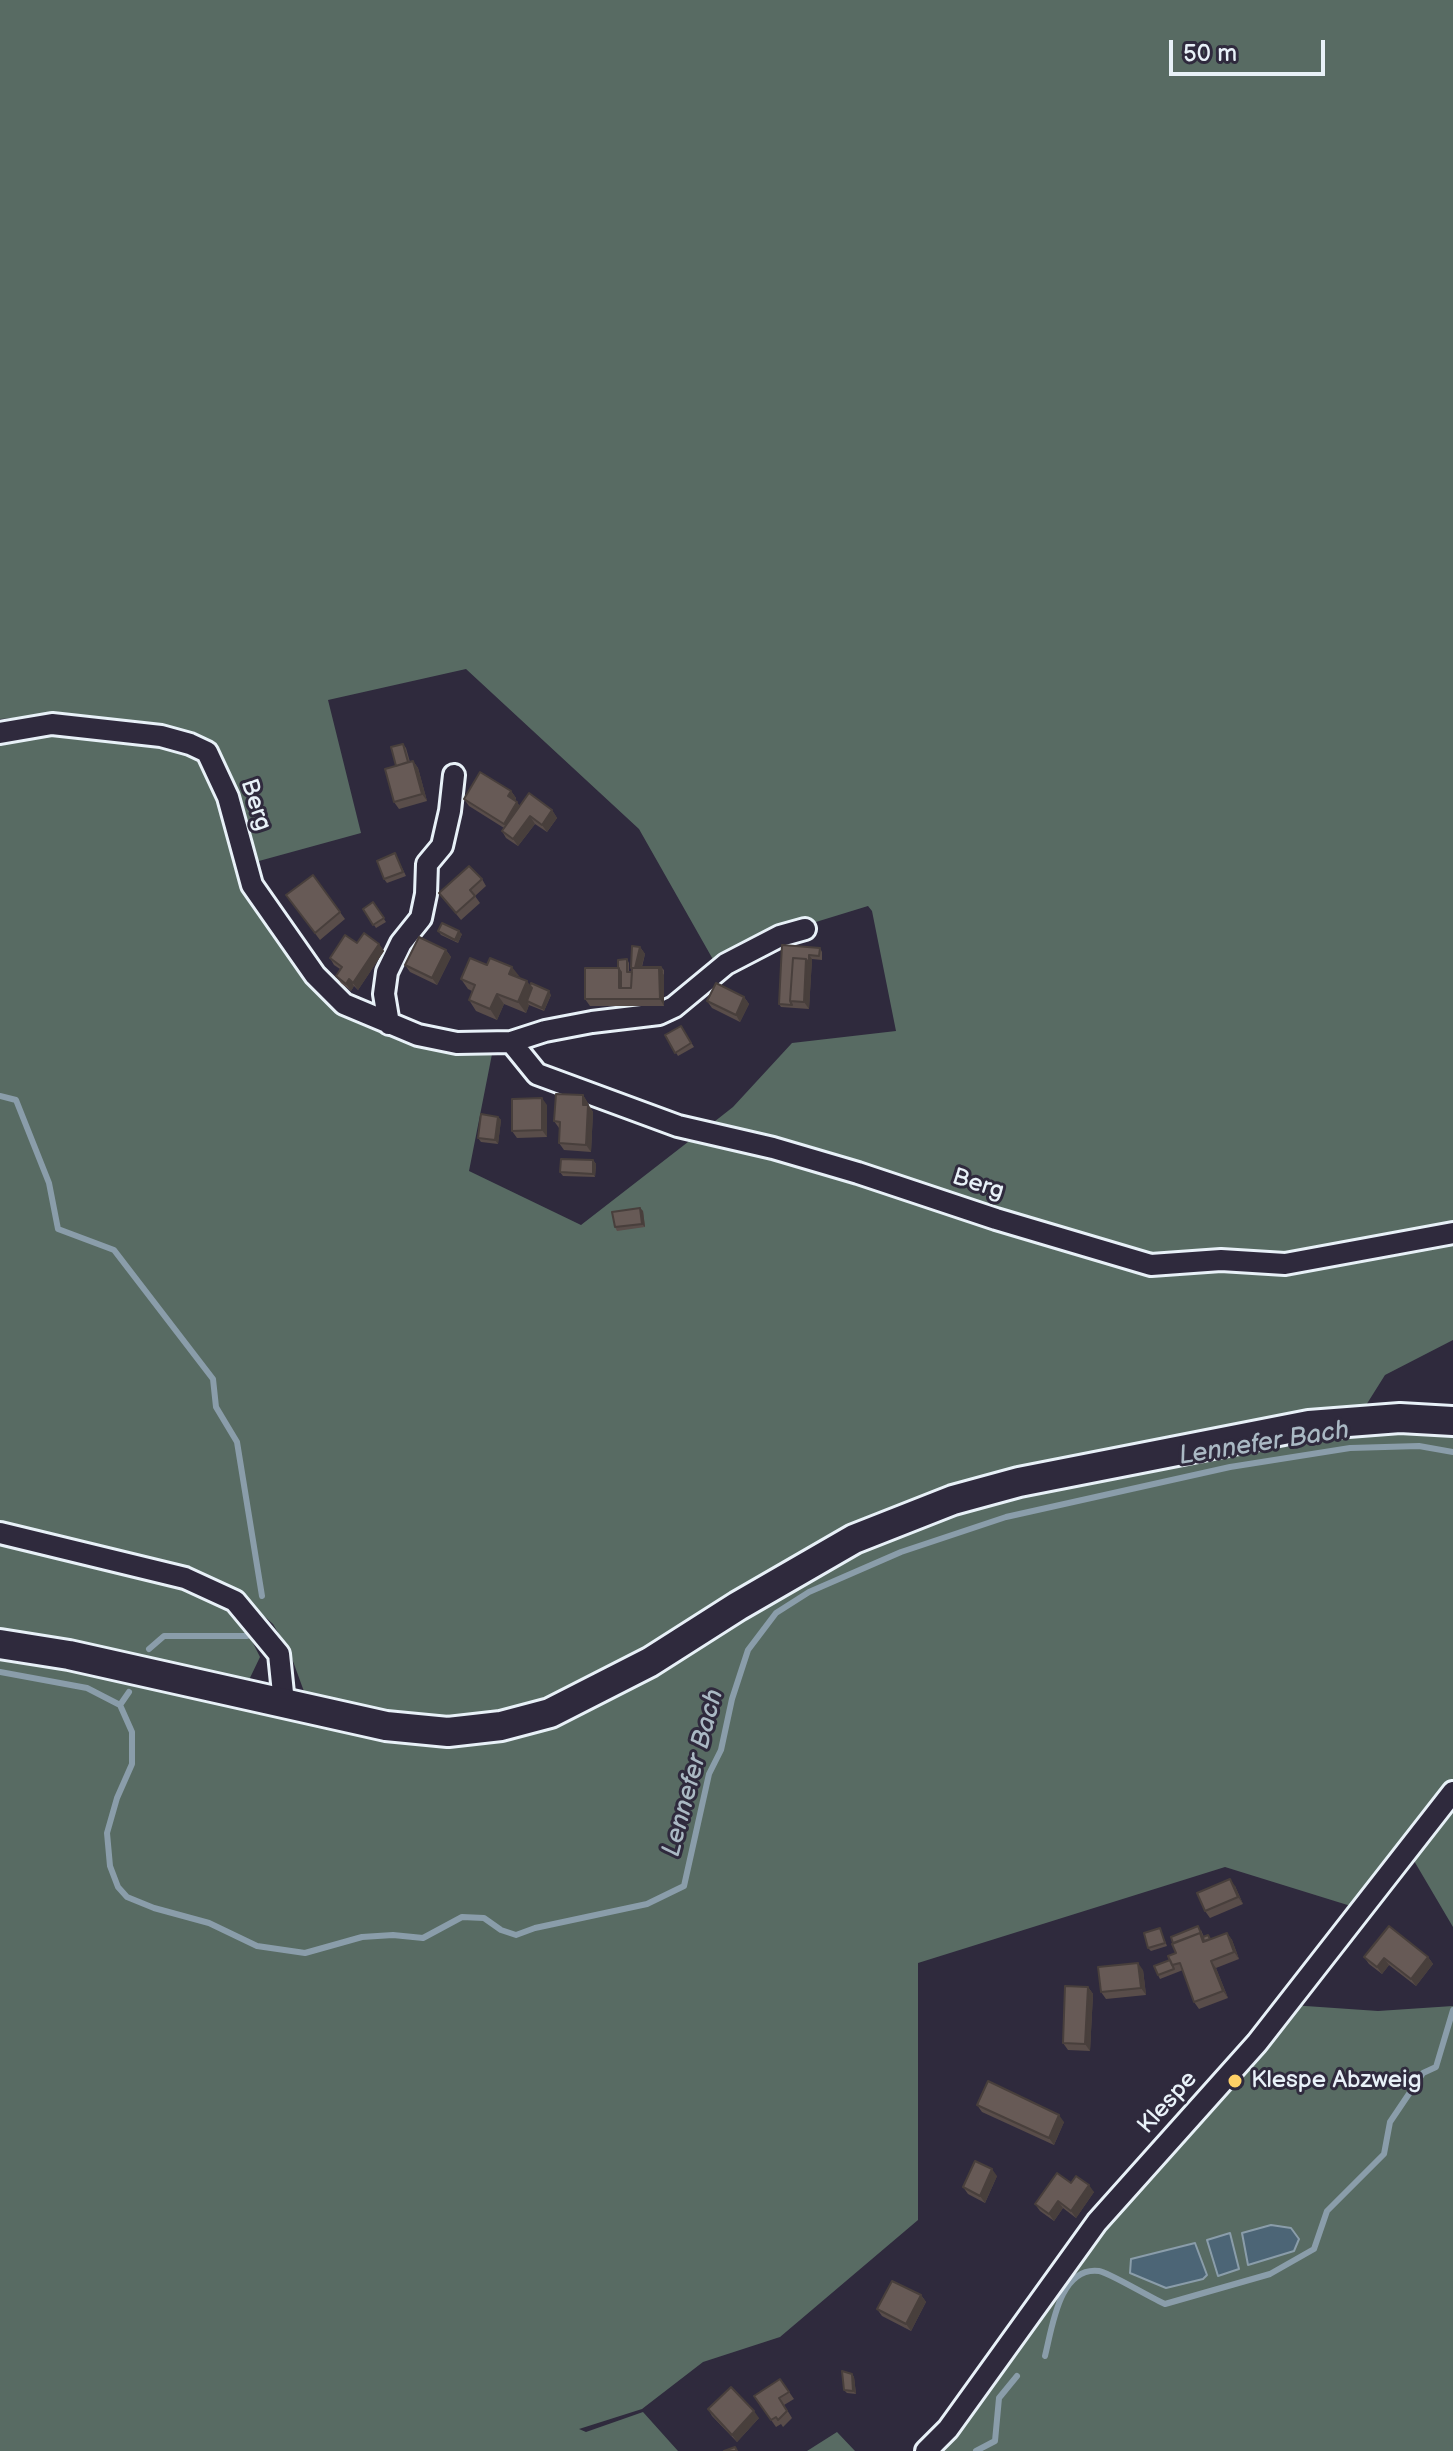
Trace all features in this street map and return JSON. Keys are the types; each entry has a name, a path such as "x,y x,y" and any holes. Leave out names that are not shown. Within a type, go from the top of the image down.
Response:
{"main road":[{"path":"0,1644 69,1655 386,1726 448,1732 501,1726 550,1713 650,1662 738,1606 854,1539 953,1500 1019,1482 1309,1425 1400,1418 1453,1421"}],"street":[{"name":"Berg","path":"0,733 52,724 161,736 207,752 228,797 252,885 287,938 315,975 344,1004 418,1035 457,1043 511,1042 545,1031 592,1022 659,1014 674,1007 726,964 780,936 805,929"},
{"path":"389,1024 384,994 387,972 401,943 421,918 427,864 442,846 454,775"},
{"name":"Berg","path":"511,1042 537,1074 678,1126 773,1148 1151,1265 1221,1260 1285,1264 1453,1233"},
{"path":"0,1533 185,1578 235,1601 279,1654 284,1703"},
{"name":"Klespe","path":"926,2451 948,2429 1097,2222 1257,2043 1453,1792"}],"green space":[{"path":"0,0 1453,0 1453,1227 1350,1249 1162,1261 705,1129 733,1107 792,1043 896,1031 872,911 868,906 780,933 715,963 639,829 466,669 328,700 361,833 248,864 212,749 41,716 0,719"},
{"path":"28,731 110,734 203,756 221,799 249,889 271,934 298,970 328,999 493,1049 469,1171 581,1225 697,1135 781,1154 1026,1239 1104,1259 1298,1260 1453,1232 1453,1340 1385,1375 1363,1410 1010,1472 535,1709 438,1719 306,1697 290,1653 273,1624 235,1590 190,1570 0,1523 0,739"},
{"path":"1395,1428 1453,1432 1453,1781 1354,1907 1225,1867 918,1963 918,2220 780,2337 703,2362 642,2409 579,2429 586,2432 643,2412 678,2451 0,2451 0,1544 62,1553 202,1589 245,1627 260,1657 248,1682 17,1632 7,1655 163,1689 533,1730 617,1696 749,1611 872,1544 1017,1493"},
{"path":"1453,1798 1453,1927 1410,1854"},
{"path":"1291,2005 1378,2011 1453,2006 1453,2451 939,2451 950,2441 1046,2314 1078,2242"},
{"path":"837,2432 855,2451 807,2451"}],"water":[{"path":"1271,2225 1291,2228 1299,2239 1294,2251 1248,2265 1242,2233"},
{"path":"1230,2233 1239,2269 1218,2276 1207,2240"},
{"path":"1195,2243 1207,2275 1203,2279 1166,2288 1130,2273 1131,2259"}],"building":[{"path":"403,744 408,762 396,766 391,747"},
{"path":"413,761 422,794 394,802 385,769"},
{"path":"480,772 511,791 508,796 517,802 504,824 464,799"},
{"path":"529,793 552,810 542,825 530,816 513,839 502,831"},
{"path":"395,853 403,872 384,879 377,861"},
{"path":"469,866 482,879 470,890 475,896 456,913 439,893"},
{"path":"313,875 340,912 315,933 286,895"},
{"path":"373,902 384,918 373,925 363,909"},
{"path":"442,923 459,931 455,940 438,931"},
{"path":"364,933 379,944 353,983 349,979 346,984 336,976 342,967 330,958 345,935 357,943"},
{"path":"419,937 446,950 432,978 405,965"},
{"path":"782,945 820,948 819,956 809,955 809,963 806,959 793,958 792,1005 779,1004"},
{"path":"632,946 640,947 635,968 631,968"},
{"path":"470,958 487,965 490,958 512,967 509,974 527,981 518,1002 497,994 490,1009 469,1000 475,985 461,979"},
{"path":"793,958 806,959 804,1002 790,1001"},
{"path":"627,959 627,972 632,972 631,988 621,988 618,960"},
{"path":"585,968 619,968 619,988 631,988 632,968 659,968 660,999 585,999"},
{"path":"531,983 549,991 542,1008 527,1001"},
{"path":"716,983 744,997 736,1015 707,1001"},
{"path":"681,1026 691,1043 675,1053 665,1035"},
{"path":"556,1094 583,1095 583,1105 588,1105 586,1145 559,1143 560,1122 554,1121"},
{"path":"542,1098 542,1130 512,1131 512,1099"},
{"path":"481,1114 498,1117 495,1140 478,1138"},
{"path":"561,1159 593,1160 593,1174 560,1172"},
{"path":"640,1208 642,1224 615,1227 612,1212"},
{"path":"1230,1879 1238,1897 1205,1911 1197,1893"},
{"path":"1198,1926 1202,1936 1200,1933 1173,1943 1171,1937"},
{"path":"1389,1926 1428,1957 1411,1979 1384,1958 1377,1967 1364,1957"},
{"path":"1160,1928 1165,1943 1148,1948 1144,1933"},
{"path":"1200,1933 1203,1942 1227,1933 1234,1952 1211,1961 1223,1991 1194,2002 1180,1963 1172,1965 1168,1956 1176,1953 1172,1944"},
{"path":"1170,1960 1174,1969 1158,1975 1154,1966"},
{"path":"1138,1963 1141,1988 1101,1992 1098,1967"},
{"path":"1065,1986 1088,1987 1085,2044 1063,2043"},
{"path":"988,2081 1059,2115 1049,2138 977,2105"},
{"path":"975,2161 992,2169 980,2196 963,2187"},
{"path":"1057,2173 1071,2183 1076,2176 1089,2185 1071,2211 1058,2201 1049,2214 1035,2204"},
{"path":"892,2281 921,2295 906,2324 877,2309"},
{"path":"842,2371 852,2374 853,2391 844,2390"},
{"path":"780,2379 789,2392 779,2398 787,2411 778,2420 776,2417 771,2420 754,2396"},
{"path":"731,2387 754,2411 732,2435 708,2409"}],"waterway":[{"path":"0,1096 16,1100 49,1183 58,1229 114,1250 213,1379 216,1407 237,1442 262,1596"},
{"name":"Lennefer Bach","path":"0,1672 87,1688 120,1705 132,1732 132,1764 117,1798 107,1833 110,1866 118,1887 127,1897 209,1923 257,1946 305,1953 362,1937 393,1935 423,1938 462,1917 484,1918 501,1930 516,1935 535,1928 647,1904 684,1886 709,1774 721,1750 732,1699 748,1650 776,1613 809,1592 901,1552 1006,1517 1230,1467 1350,1448 1419,1446 1453,1452"},
{"path":"149,1649 164,1636 247,1636"},
{"path":"120,1705 129,1692"},
{"path":"1045,2356 1055,2316 1066,2289 1085,2272 1104,2272 1165,2304 1270,2274 1314,2249 1327,2211 1384,2154 1390,2122 1423,2073 1436,2067 1453,2010"},
{"path":"976,2451 995,2441 999,2398 1017,2376"}],"place":[{"name":"Klespe Abzweig","path":"1235,2081"}]}
